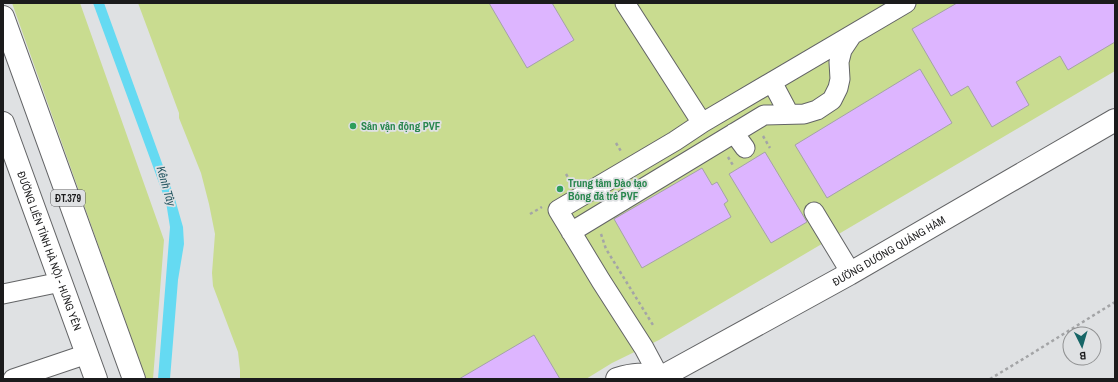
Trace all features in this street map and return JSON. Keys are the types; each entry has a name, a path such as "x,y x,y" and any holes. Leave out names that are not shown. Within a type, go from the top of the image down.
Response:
{"main road":[{"name":"ĐT.379","path":"3,17 134,379"},
{"name":"ĐƯỜNG DƯƠNG QUẢNG HÀM","path":"659,378 851,273 1115,120"},
{"name":"ĐƯỜNG LIÊN TỈNH HÀ NỘI - HƯNG YÊN","path":"3,123 96,379"},
{"path":"617,379 639,374 659,378"}],"street":[{"path":"625,3 702,123"},
{"path":"659,378 644,348 558,210 906,3"},
{"path":"571,232 687,162 739,141 764,115 804,114 817,110 832,100 838,88 840,79 839,62 842,50 852,35"},
{"path":"772,82 790,114"},
{"path":"675,141 687,162"},
{"path":"624,171 637,192"},
{"path":"814,212 851,273"},
{"path":"3,294 61,282"},
{"path":"13,379 87,354"}],"path":[{"path":"726,154 734,167"},
{"path":"601,231 606,249 653,325"},
{"path":"990,379 1115,302"}],"green space":[{"path":"12,3 80,3 164,240 153,379 146,379"},
{"name":"Trung tâm Đào tạo Bóng đá trẻ PVF","path":"138,3 1115,3 1115,71 659,340 612,363 586,379 240,379 238,352 213,286 212,273 215,234 201,173 179,118 179,113"}],"water":[{"name":"Kênh Tây","path":"93,3 104,3 175,199 183,227 184,244 178,280 170,379 158,379 170,227 166,202"}],"building":[{"path":"489,3 552,3 574,40 527,68"},
{"path":"957,3 1115,3 1115,42 1068,70 1060,56 1016,82 1029,105 992,127 968,86 951,96 912,29"},
{"path":"920,69 952,123 827,198 795,145"},
{"path":"765,152 807,222 771,243 729,174"},
{"path":"702,168 712,185 717,182 728,201 724,204 731,217 642,268 614,219"},
{"path":"534,335 560,379 459,379"}],"place":[{"name":"Sân vận động PVF","path":"353,126"},
{"name":"Trung tâm Đào tạo Bóng đá trẻ PVF","path":"560,189"}]}
